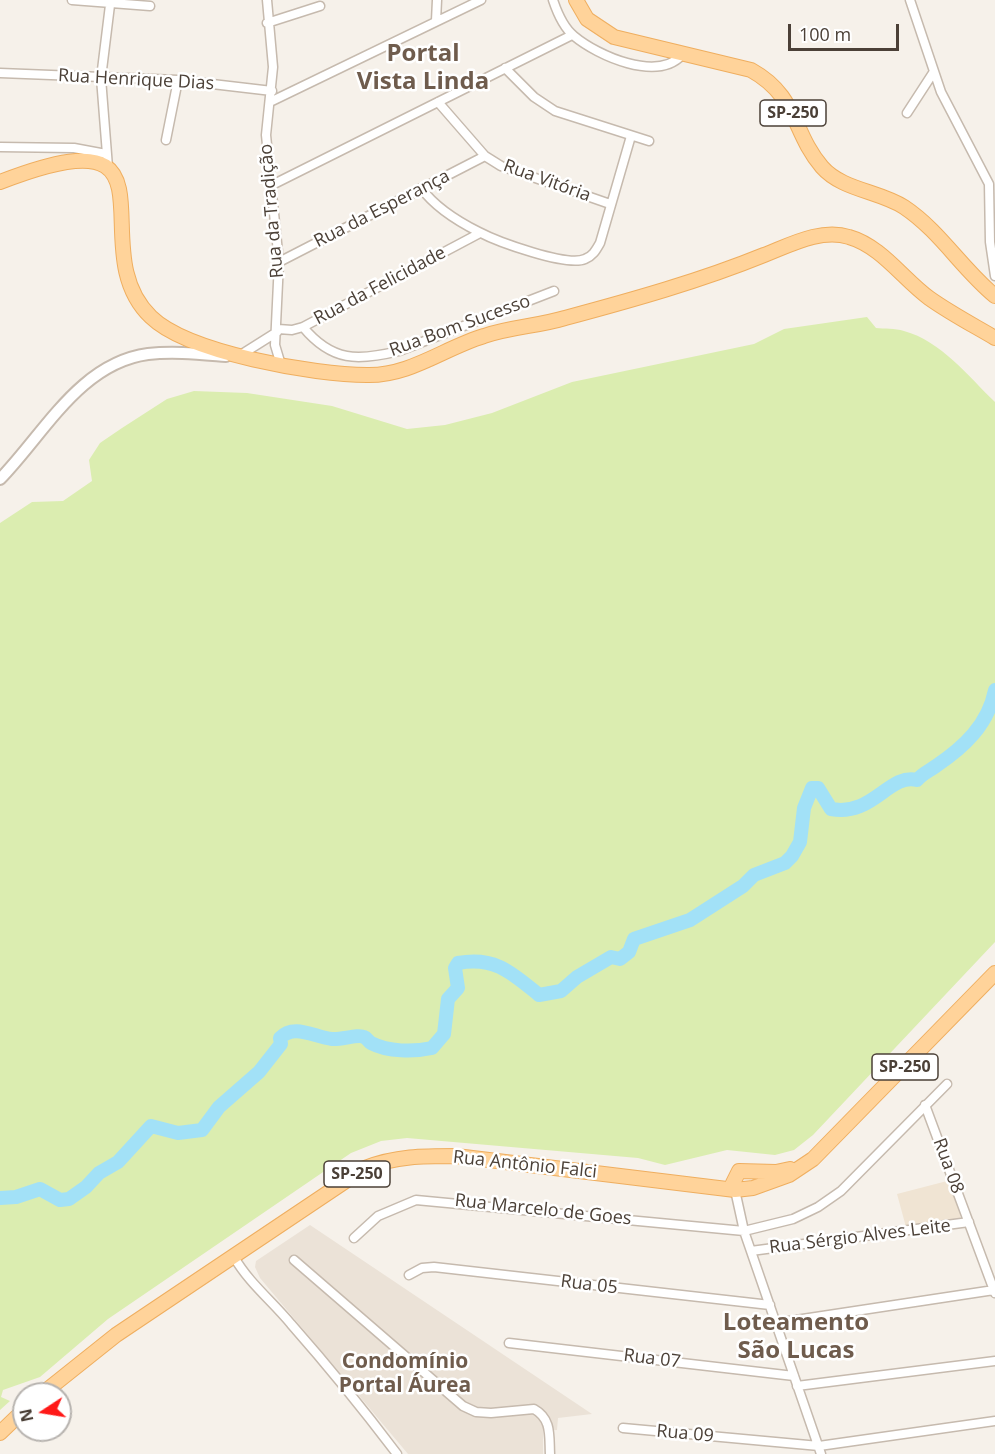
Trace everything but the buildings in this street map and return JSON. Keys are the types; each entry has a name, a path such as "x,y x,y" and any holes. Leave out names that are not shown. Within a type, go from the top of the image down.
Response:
{"main road":[{"name":"SP-250","path":"576,0 587,20 614,37 751,70 768,79 781,93 823,168 840,180 884,198 911,213 934,231 978,281 995,296"},
{"path":"0,182 65,161 107,160 119,184 123,208 124,268 134,294 151,317 171,331 239,356 281,365 366,375 396,372 486,335 563,319 711,276 795,243 831,234 861,241 929,298 994,338"},
{"name":"SP-250","path":"978,281 995,307"},
{"name":"SP-250","path":"735,1190 733,1183 739,1172 776,1172 813,1159 995,973"},
{"name":"Rua Antônio Falci","path":"57,1382 116,1335 365,1168 388,1159 410,1155 456,1156 735,1190"},
{"path":"0,1433 12,1422"}],"street":[{"path":"72,0 110,5 150,6"},
{"name":"Rua da Tradição","path":"267,0 267,23 273,67 266,135 279,262 275,345 281,365"},
{"path":"436,21 437,0"},
{"path":"270,102 481,0"},
{"path":"553,0 572,35 590,47 641,65 669,65 682,55"},
{"path":"910,0 933,73 989,184 990,242 995,276"},
{"path":"0,147 74,148 107,160 101,78 110,5"},
{"path":"267,23 320,6"},
{"path":"272,185 572,35"},
{"path":"505,68 534,97 555,111 649,141"},
{"path":"907,113 933,73"},
{"name":"Rua Henrique Dias","path":"0,74 178,80 272,90"},
{"path":"166,140 178,80"},
{"name":"Rua Vitória","path":"438,102 485,156 501,166 610,204"},
{"path":"422,188 438,205 480,233 555,258 583,261 594,254 600,243 631,136"},
{"name":"Rua da Esperança","path":"279,262 485,156"},
{"path":"989,184 995,174"},
{"name":"Rua da Felicidade","path":"277,331 303,327 480,233"},
{"name":"Rua Bom Sucesso","path":"303,327 313,339 334,353 349,358 382,355 399,351 554,291"},
{"path":"0,478 82,386 115,364 132,357 170,353 239,356 277,331"},
{"name":"Rua Marcelo de Goes","path":"354,1238 378,1216 416,1200 744,1230 793,1219 818,1207 841,1191 947,1084"},
{"name":"Rua 08","path":"925,1105 994,1292"},
{"path":"735,1190 744,1230 820,1450"},
{"name":"Rua Sérgio Alves Leite","path":"751,1251 969,1222"},
{"path":"234,1257 251,1282 283,1314 342,1382 397,1454"},
{"path":"294,1260 463,1406 476,1412 534,1409 543,1414 549,1426 550,1454"},
{"name":"Rua 05","path":"409,1275 422,1268 434,1267 770,1305"},
{"path":"776,1323 994,1292"},
{"name":"Rua 07","path":"509,1343 794,1376"},
{"path":"797,1386 995,1361"},
{"name":"Rua 09","path":"623,1428 820,1450 995,1421"}],"shaded area":[{"path":"951,1180 961,1212 960,1219 906,1227 897,1194"},
{"name":"Condomínio Portal Áurea","path":"310,1225 592,1414 558,1418 557,1430 543,1431 543,1454 408,1454 260,1278 255,1267 256,1261"}],"green space":[{"path":"867,317 876,328 901,330 930,343 953,360 995,402 995,942 813,1135 794,1150 775,1155 727,1150 665,1165 638,1158 407,1138 381,1141 351,1153 108,1319 40,1377 26,1382 12,1382 12,1387 3,1390 1,1397 10,1401 0,1410 0,523 32,502 63,501 92,481 89,460 100,443 167,399 194,391 247,393 332,406 407,429 445,425 492,413 572,382 754,344 784,329"}],"waterway":[{"path":"0,1198 16,1197 40,1189 60,1200 69,1199 86,1187 99,1173 118,1162 151,1126 178,1133 202,1130 219,1107 259,1072 281,1044 280,1038 286,1034 298,1031 332,1039 361,1036 371,1043 393,1050 409,1051 432,1048 444,1034 448,999 458,988 455,968 458,963 471,961 493,964 511,973 539,995 561,991 577,977 611,957 620,959 629,952 634,939 690,920 743,886 754,875 785,863 800,842 804,808 812,788 818,788 831,809 846,810 858,807 898,783 917,780 956,751 973,734 987,714 995,690"}],"district":[{"name":"Portal Vista Linda","path":"423,68"},
{"name":"Loteamento São Lucas","path":"796,1337"},
{"name":"Condomínio Portal Áurea","path":"405,1374"}]}
